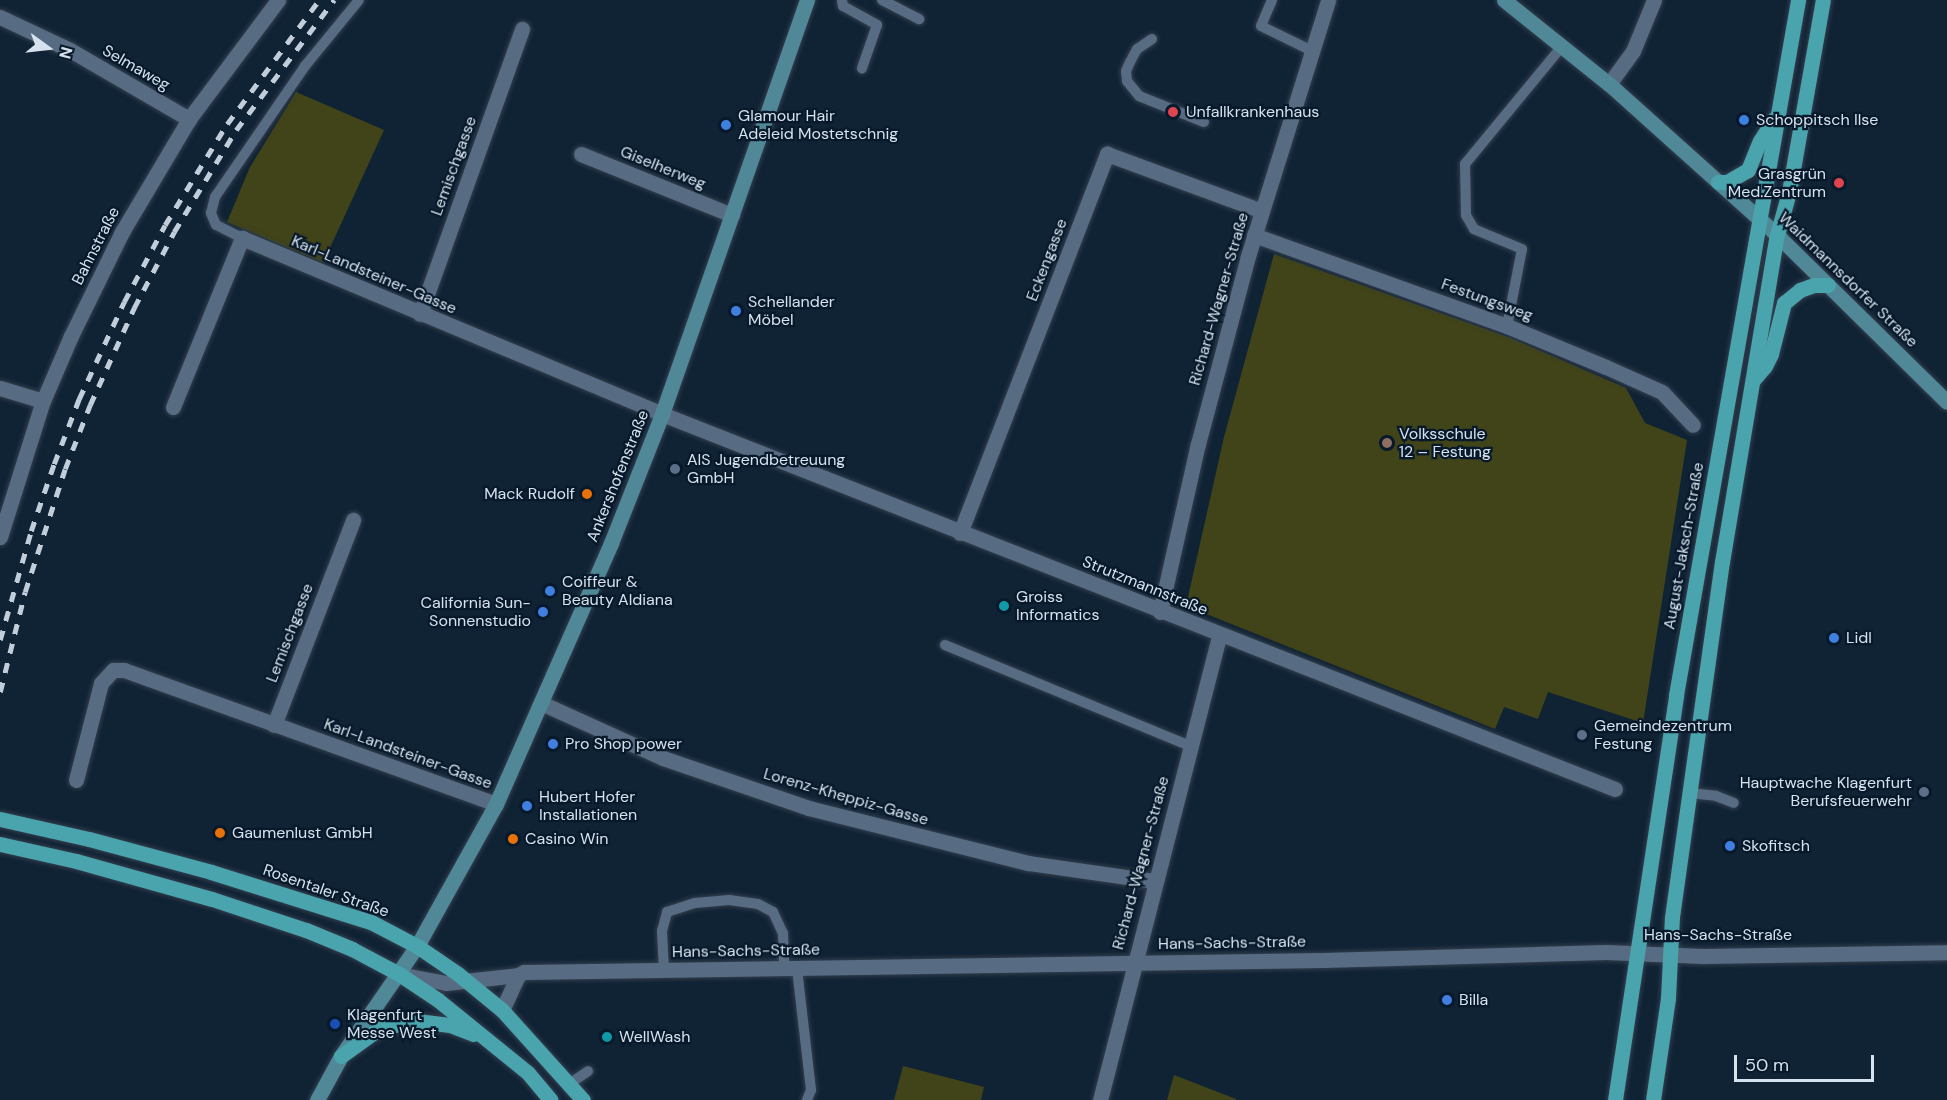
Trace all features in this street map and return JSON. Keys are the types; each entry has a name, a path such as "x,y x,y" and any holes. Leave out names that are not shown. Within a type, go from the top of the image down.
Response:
{"main road":[{"name":"August-Jaksch-Straße","path":"1615,1100 1676,695 1798,0"},
{"path":"1653,1100 1668,998 1672,917 1722,562 1777,235 1789,192 1823,0"},
{"path":"1718,182 1727,182 1748,170 1760,141 1778,114"},
{"path":"1753,380 1765,366 1771,354 1784,303 1807,287 1828,285"},
{"name":"Rosentaler Straße","path":"0,819 89,839 211,872 371,922 417,946 502,1010 583,1100"},
{"path":"0,844 76,861 212,899 306,930 352,949 417,986 528,1073 551,1100"},
{"path":"341,1056 380,1028 417,1021 450,1025 489,1041"}],"street":[{"name":"Bahnstraße","path":"0,537 43,401 71,336 122,232 189,119 278,0"},
{"name":"Ankershofenstraße","path":"317,1100 341,1056 417,946 496,804 541,703 611,543 662,414 807,0"},
{"name":"Richard-Wagner-Straße","path":"1160,612 1198,444 1254,235 1328,0"},
{"name":"Waidmannsdorfer Straße","path":"1504,0 1610,84 1777,235 1947,402"},
{"path":"1610,84 1633,51 1654,0"},
{"name":"Selmaweg","path":"0,17 70,50 189,119"},
{"name":"Lemischgasse","path":"420,314 522,29"},
{"name":"Giselherweg","path":"581,154 732,215"},
{"name":"Eckengasse","path":"960,533 1107,154 1262,211"},
{"name":"Festungsweg","path":"1254,235 1508,326 1662,392 1693,425"},
{"name":"Karl-Landsteiner-Gasse","path":"242,238 662,414"},
{"path":"173,407 242,238"},
{"path":"0,388 43,401"},
{"name":"Strutzmannstraße","path":"662,414 1160,612 1616,789"},
{"name":"Lemischgasse","path":"274,725 352,520"},
{"name":"Richard-Wagner-Straße","path":"1100,1100 1219,635"},
{"name":"Karl-Landsteiner-Gasse","path":"76,780 101,683 113,670 124,670 496,804"},
{"name":"Lorenz-Kheppiz-Gasse","path":"541,703 663,758 809,808 1028,863 1155,881"},
{"name":"Hans-Sachs-Straße","path":"399,974 446,983 518,975 601,971 1638,953 1670,955 1947,952"},
{"path":"502,1010 518,975"},
{"path":"388,988 446,983"}],"lane":[{"path":"242,238 216,225 211,213 215,197 305,66 359,0"},
{"path":"842,0 843,6 877,25 862,68"},
{"path":"882,0 919,19"},
{"path":"1272,0 1261,26 1312,51"},
{"path":"1152,39 1137,50 1126,71 1126,81 1139,96 1204,122"},
{"path":"1508,326 1522,249 1474,229 1466,215 1465,164 1563,45"},
{"path":"945,645 1190,746"},
{"path":"1689,792 1716,796 1734,803"},
{"path":"664,970 662,932 667,912 695,903 729,900 758,904 773,912 783,933 790,969 811,1090 807,1100"},
{"path":"569,1084 588,1071"}],"green space":[{"path":"296,92 384,130 323,263 227,222 250,167"},
{"path":"1274,254 1511,338 1626,388 1645,423 1687,440 1643,723 1548,692 1538,719 1504,707 1495,729 1186,606 1224,437"},
{"path":"903,1066 984,1087 981,1100 894,1100"},
{"path":"1174,1075 1236,1099 1236,1100 1167,1100"}],"railway":[{"path":"0,640 31,531 54,464 79,399 124,302 165,225 227,124 319,0"},
{"path":"0,692 25,592 65,469 90,405 134,308 174,232 236,130 334,0"}],"place":[{"name":"Unfallkrankenhaus","path":"1173,112"},
{"name":"Schoppitsch Ilse","path":"1744,120"},
{"name":"Glamour Hair Adeleid Mostetschnig","path":"726,125"},
{"name":"Grasgrün Med.Zentrum","path":"1839,183"},
{"name":"Schellander Möbel","path":"736,311"},
{"name":"Volksschule 12 – Festung","path":"1387,443"},
{"name":"AIS Jugendbetreuung GmbH","path":"675,469"},
{"name":"Mack Rudolf","path":"587,494"},
{"name":"Coiffeur & Beauty Aldiana","path":"550,591"},
{"name":"Groiss Informatics","path":"1004,606"},
{"name":"California Sun- Sonnenstudio","path":"543,612"},
{"name":"Lidl","path":"1834,638"},
{"name":"Gemeindezentrum Festung","path":"1582,735"},
{"name":"Pro Shop power","path":"553,744"},
{"name":"Hauptwache Klagenfurt Berufsfeuerwehr","path":"1924,792"},
{"name":"Hubert Hofer Installationen","path":"527,806"},
{"name":"Gaumenlust GmbH","path":"220,833"},
{"name":"Casino Win","path":"513,839"},
{"name":"Skofitsch","path":"1730,846"},
{"name":"Billa","path":"1447,1000"},
{"name":"Klagenfurt Messe West","path":"335,1024"},
{"name":"WellWash","path":"607,1037"}]}
